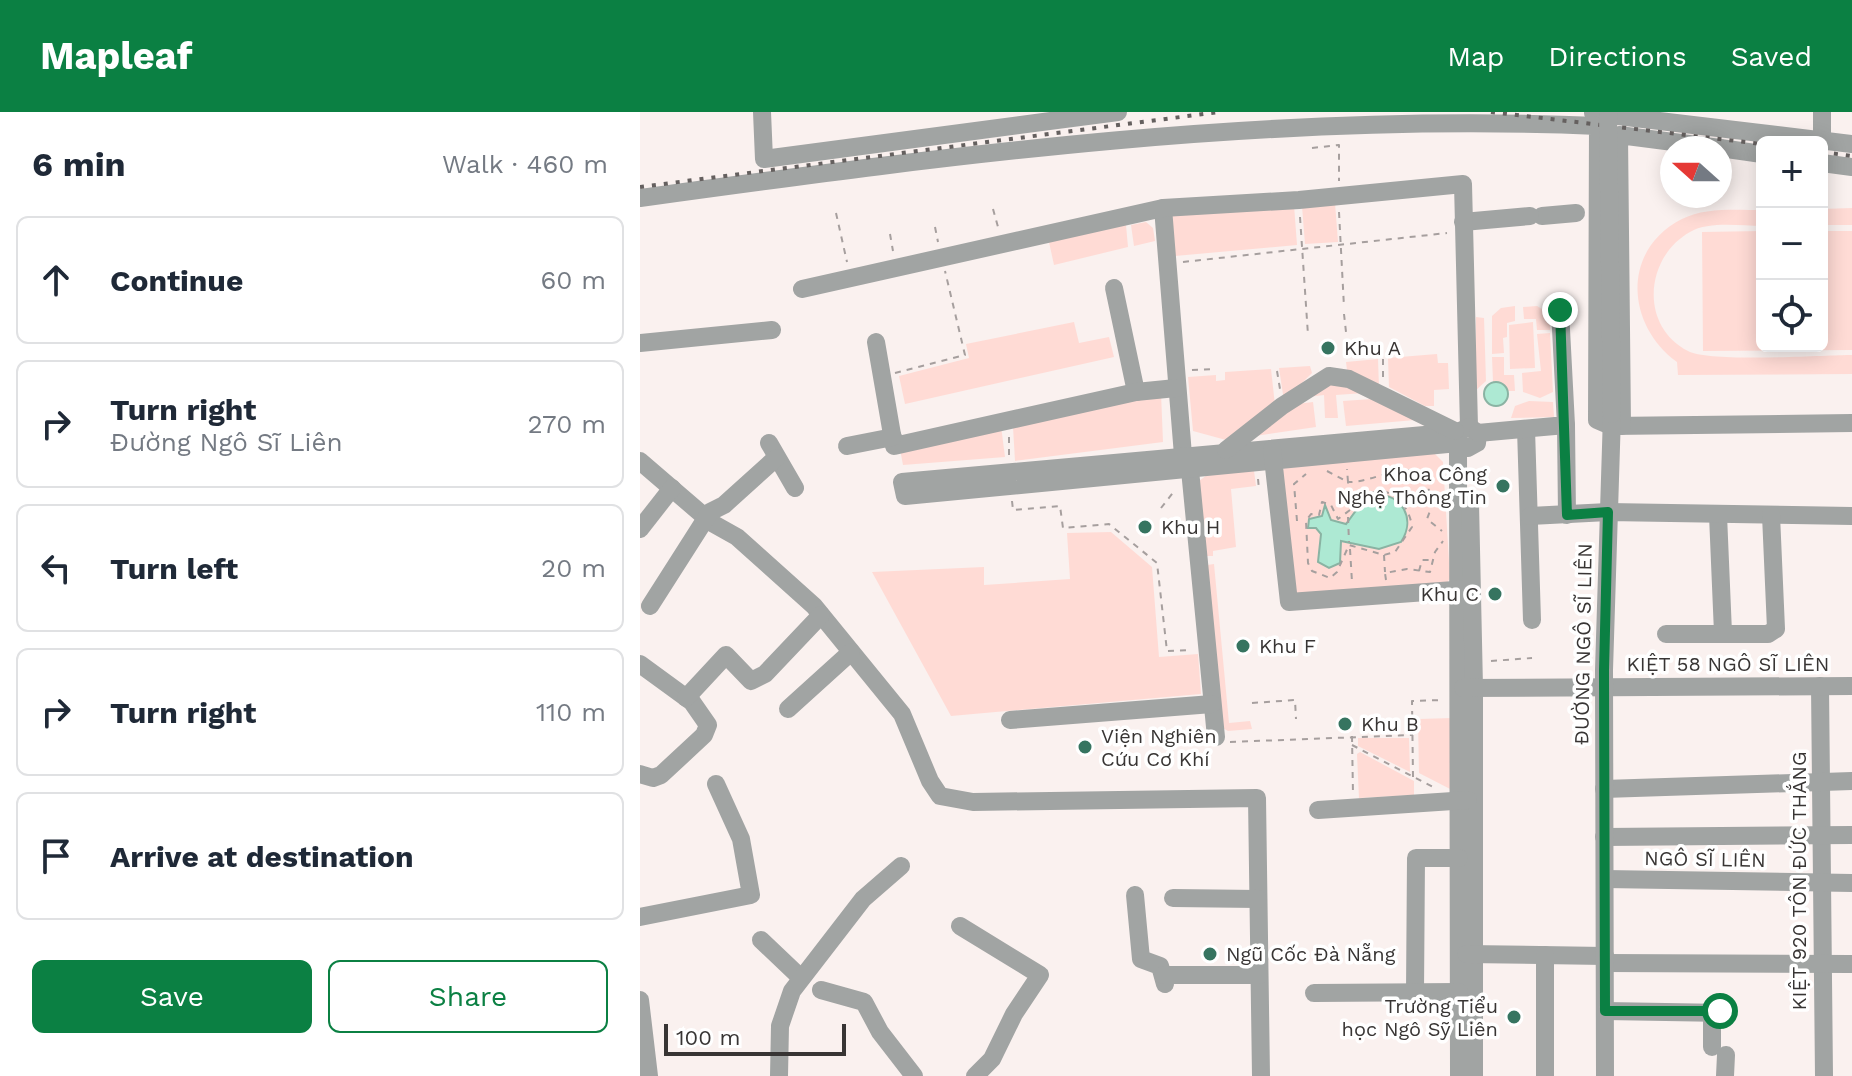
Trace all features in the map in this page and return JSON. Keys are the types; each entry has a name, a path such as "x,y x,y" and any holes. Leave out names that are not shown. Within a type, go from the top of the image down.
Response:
{"street":[{"path":"762,112 764,159 1118,112"},
{"path":"1583,112 1628,114 1799,136"},
{"path":"1822,112 1822,136"},
{"path":"640,198 1051,138 1298,114 1603,119"},
{"name":"ĐƯỜNG NGÔ SĨ LIÊN","path":"1603,119 1615,422 1608,512 1604,686 1605,1076"},
{"path":"1660,140 1619,135 1615,422 1852,423"},
{"path":"1828,140 1852,144"},
{"path":"1732,150 1756,153"},
{"path":"1828,164 1852,167"},
{"path":"802,289 1163,208 1339,197 1463,184 1467,954 1459,992 1459,1076"},
{"path":"1163,208 1176,380 1216,737"},
{"path":"1463,227 1576,213"},
{"path":"1114,288 1136,392"},
{"path":"1560,310 1567,515"},
{"path":"640,343 772,330"},
{"path":"876,342 894,446 1136,392 1176,380"},
{"path":"1224,458 1326,376 1345,377 1466,437"},
{"path":"903,489 1566,425"},
{"path":"1526,429 1532,620"},
{"path":"847,446 893,437"},
{"path":"650,606 670,580 706,517 773,450 795,488"},
{"path":"1272,453 1289,602 1465,589"},
{"path":"640,461 706,517 766,561 821,615 902,714 930,781 940,796 973,802 1257,798 1261,1076"},
{"path":"640,529 672,488"},
{"path":"1530,516 1608,512 1852,516"},
{"path":"1718,515 1723,633"},
{"path":"1666,634 1768,634 1776,629 1771,515"},
{"path":"1464,692 1474,662 1465,589"},
{"path":"686,698 726,655 751,681 765,674 821,615"},
{"path":"788,709 851,652"},
{"path":"640,664 704,715 706,732 658,777 640,774"},
{"name":"KIỆT 58 NGÔ SĨ LIÊN","path":"1464,692 1604,686 1852,686"},
{"name":"KIỆT 920 TÔN ĐỨC THẮNG","path":"1820,686 1824,1076"},
{"path":"1010,720 1212,704"},
{"path":"1604,789 1852,781"},
{"path":"640,917 751,895 741,839 716,784"},
{"path":"1318,810 1467,800"},
{"path":"1467,800 1459,858 1474,1076"},
{"path":"1604,837 1852,835"},
{"path":"1415,992 1416,858 1459,858"},
{"path":"779,1076 782,1017 787,999 863,899 901,866"},
{"name":"NGÔ SĨ LIÊN","path":"1605,879 1852,883"},
{"path":"1135,895 1141,959 1158,964 1165,980 1259,975"},
{"path":"1173,898 1258,899"},
{"path":"960,926 1040,975 1014,1014 992,1059 975,1076"},
{"path":"761,940 801,978"},
{"path":"1467,954 1852,964"},
{"path":"1545,955 1545,1076"},
{"path":"821,990 864,1002 880,1032 914,1076"},
{"path":"1314,993 1459,992"},
{"path":"640,1000 649,1076"},
{"path":"1605,1011 1719,1012 1719,1051 1725,1076"}],"path":[{"path":"1312,148 1339,145 1344,307"},
{"path":"1299,200 1308,335"},
{"path":"993,209 1002,244"},
{"path":"836,213 850,278"},
{"path":"1166,264 1341,245 1463,227"},
{"path":"890,234 897,268"},
{"path":"882,377 965,355 942,258"},
{"path":"1344,314 1346,332"},
{"path":"1383,359 1383,395"},
{"path":"1176,380 1215,369"},
{"path":"1008,420 1013,510 1060,506 1063,528 1109,524 1157,563 1167,651 1207,649"},
{"path":"1347,460 1350,510"},
{"path":"1324,469 1348,482 1401,471 1416,471 1428,477 1430,511 1427,519 1443,532 1444,539 1432,560"},
{"path":"1293,528 1298,519 1294,484 1307,473"},
{"path":"1349,545 1384,555 1395,552 1409,535 1412,520 1404,504 1393,495 1378,492 1347,515 1352,591"},
{"path":"1347,515 1338,519 1331,505 1322,502 1319,515 1311,514 1306,521 1308,563 1312,571 1330,578 1337,572 1349,545"},
{"path":"1384,555 1387,588"},
{"path":"1420,572 1422,560 1432,560"},
{"path":"1385,573 1407,569 1430,572 1435,564 1432,560"},
{"path":"1474,662 1532,658"},
{"path":"1413,777 1412,701 1464,692"},
{"path":"1252,703 1295,700 1296,719"},
{"path":"1216,737 1220,742 1413,735"},
{"path":"1352,736 1353,807"},
{"path":"1352,745 1436,788"}],"shaded area":[{"path":"1335,203 1338,242 1305,244 1302,206"},
{"path":"1294,205 1297,245 1175,256 1172,215"},
{"path":"1852,208 1852,225 1828,225 1828,209"},
{"path":"1721,210 1756,210 1756,226 1706,226 1690,232 1675,243 1657,274 1654,292 1655,309 1661,325 1672,340 1688,351 1719,357 1852,355 1852,374 1678,375 1677,362 1660,347 1640,309 1640,268 1648,249 1662,233 1691,215"},
{"path":"1146,222 1153,228 1155,241 1134,246 1131,225"},
{"path":"1126,225 1128,247 1054,265 1049,242"},
{"path":"1756,231 1756,351 1703,351 1702,232"},
{"path":"1828,231 1852,231 1852,350 1828,350"},
{"path":"1515,306 1515,321 1507,323 1507,337 1503,338 1504,353 1492,354 1492,316 1501,308"},
{"path":"1537,306 1550,314 1550,330 1537,330 1536,319 1524,319 1523,307"},
{"path":"1476,317 1484,318 1486,381 1475,391"},
{"path":"1074,322 1079,343 1109,337 1114,357 905,404 899,376 969,358 966,344"},
{"path":"1533,322 1535,368 1510,369 1509,325"},
{"path":"1550,333 1553,392 1540,398 1523,392 1522,373 1541,371 1537,334"},
{"path":"1437,354 1438,363 1448,363 1449,389 1434,390 1434,406 1425,406 1389,387 1388,358"},
{"path":"1492,357 1504,357 1504,375 1514,375 1515,391 1508,391 1502,383 1493,382"},
{"path":"1378,359 1379,388 1347,370 1346,362"},
{"path":"1310,366 1312,373 1284,401 1279,368"},
{"path":"1271,369 1275,405 1226,440 1193,431 1188,377 1216,375 1216,381 1225,380 1225,372"},
{"path":"1346,382 1364,393 1336,395 1338,418 1325,418 1324,395 1300,398 1317,384"},
{"path":"1491,382 1501,382 1508,389 1508,399 1501,406 1491,406 1484,399 1484,389"},
{"path":"1161,393 1163,442 1015,461 1013,427"},
{"path":"1372,399 1415,420 1346,426 1343,401"},
{"path":"1529,401 1553,402 1554,417 1511,418 1515,406"},
{"path":"1313,402 1316,427 1248,437 1289,405"},
{"path":"1001,426 1005,457 903,465 900,449"},
{"path":"1434,453 1443,462 1450,578 1447,583 1295,596 1281,474 1284,468"},
{"path":"1254,471 1256,486 1231,489 1236,547 1213,551 1213,556 1206,556 1199,481 1207,475"},
{"path":"1375,494 1393,499 1404,510 1407,525 1401,542 1379,549 1341,541 1340,563 1329,568 1318,562 1321,534 1316,528 1308,528 1309,519 1322,516 1325,505 1331,520 1346,524 1363,501"},
{"path":"1111,532 1152,567 1159,657 1198,654 1201,694 951,716 872,572 984,567 984,585 1070,579 1067,533"},
{"path":"1214,564 1229,723 1250,721 1252,729 1228,731 1221,727 1207,565"},
{"path":"1453,718 1454,791 1419,773 1418,719"},
{"path":"1358,738 1409,738 1410,772 1358,746"},
{"path":"1360,752 1414,781 1414,795 1359,798 1357,754"}],"railway":[{"path":"640,187 1219,112"},
{"path":"1491,112 1756,143"},
{"path":"1828,153 1852,156"}],"place":[{"name":"Khu A","path":"1328,348"},
{"name":"Khoa Công Nghệ Thông Tin","path":"1503,486"},
{"name":"Khu H","path":"1145,527"},
{"name":"Khu C","path":"1495,594"},
{"name":"Khu F","path":"1243,646"},
{"name":"Khu B","path":"1345,724"},
{"name":"Viện Nghiên Cứu Cơ Khí","path":"1085,747"},
{"name":"Ngũ Cốc Đà Nẵng","path":"1210,954"},
{"name":"Trường Tiểu học Ngô Sỹ Liên","path":"1514,1017"}],"route":[{"path":"1560,310 1567,515 1608,512 1604,670 1605,1011 1720,1011"}]}
